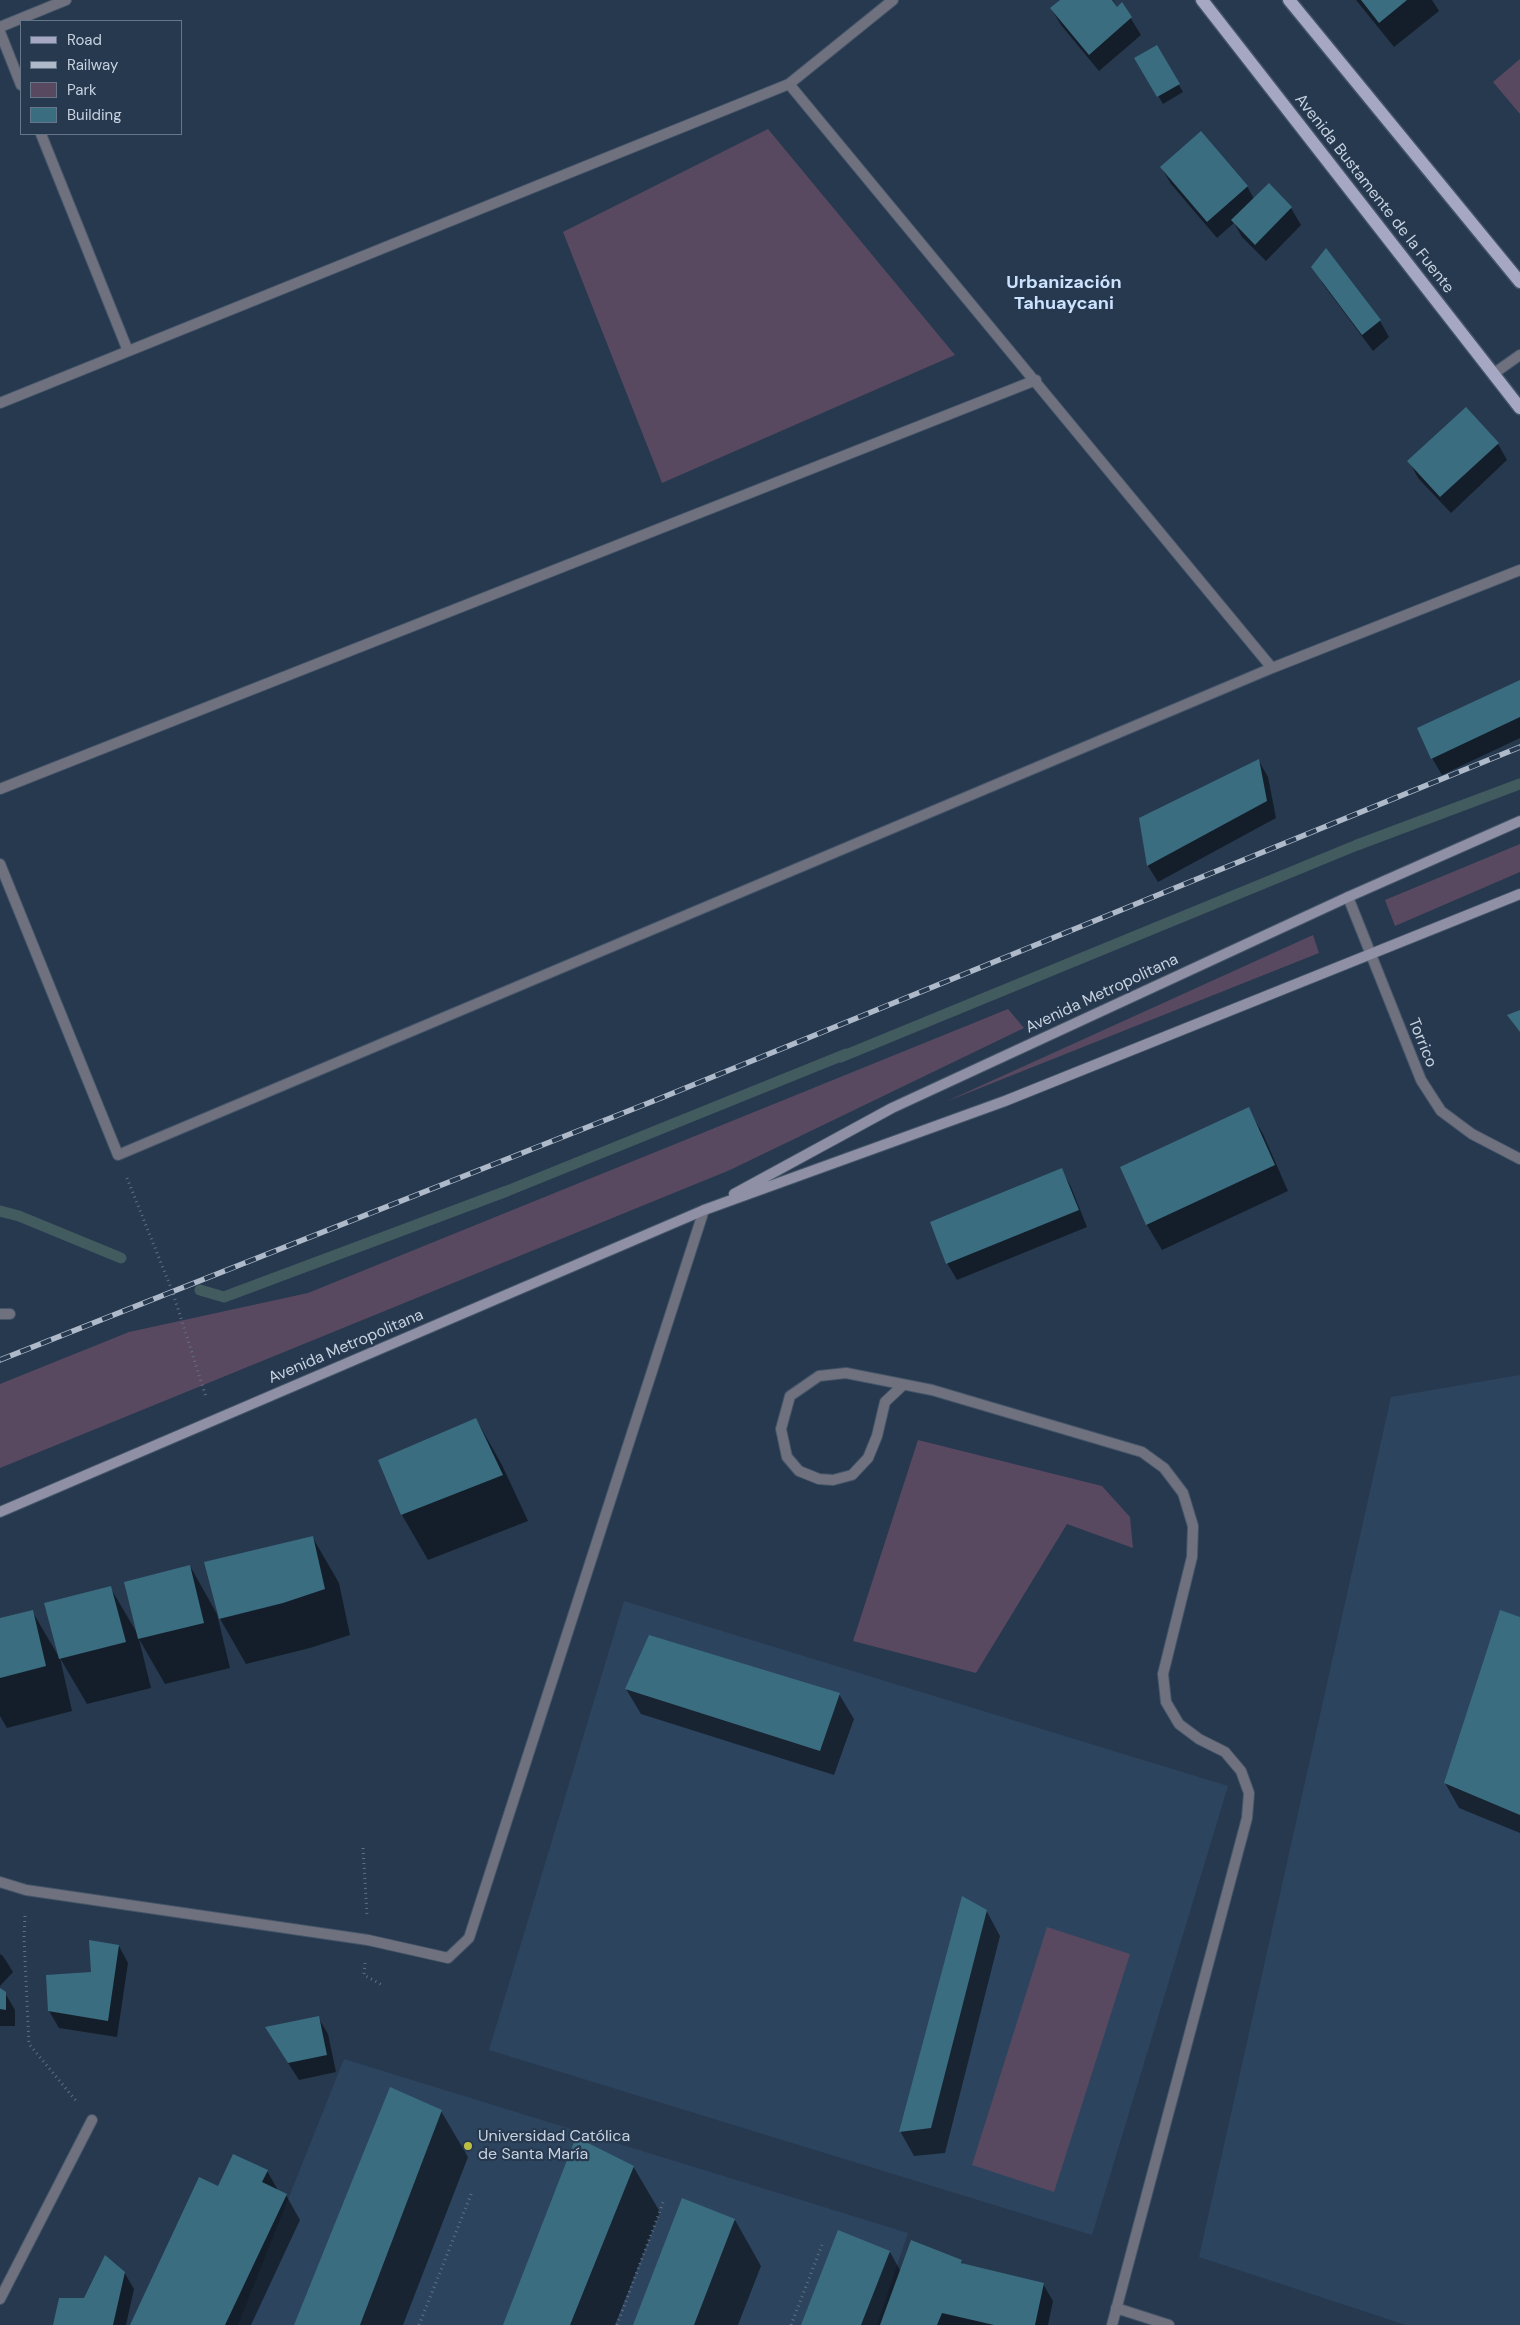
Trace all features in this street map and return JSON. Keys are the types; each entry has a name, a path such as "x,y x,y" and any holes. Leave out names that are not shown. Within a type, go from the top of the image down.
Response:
{"main road":[{"name":"Avenida Bustamente de la Fuente","path":"1202,0 1520,408"},
{"path":"1289,0 1520,282"}],"street":[{"path":"0,27 66,0"},
{"path":"0,403 789,84 893,0"},
{"path":"0,32 20,82"},
{"path":"789,84 1036,380 1272,668"},
{"path":"41,135 128,351"},
{"path":"1493,374 1520,355"},
{"path":"0,789 1036,380"},
{"path":"0,864 118,1155 1272,668 1520,570"},
{"name":"Avenida Metropolitana","path":"704,1210 892,1108 1348,897 1520,821"},
{"name":"Avenida Metropolitana","path":"0,1512 214,1422 704,1210 1005,1101 1520,894"},
{"name":"Torrico","path":"1348,897 1421,1080 1441,1111 1472,1134 1520,1159"},
{"path":"0,1882 26,1890 368,1940 448,1958 469,1938 704,1210"},
{"path":"903,1384 885,1402 878,1436 868,1458 852,1475 833,1480 819,1479 799,1471 787,1456 781,1429 790,1396 819,1376 846,1373 903,1384 932,1390 1142,1452 1164,1468 1183,1493 1193,1526 1192,1557 1163,1674 1166,1702 1180,1724 1199,1739 1225,1752 1241,1770 1249,1794 1248,1818 1112,2325"},
{"path":"0,2299 92,2120"},
{"path":"1116,2308 1169,2325"}],"path":[{"path":"118,1155 173,1293 214,1422"},
{"path":"363,1848 368,1940"},
{"path":"26,1890 24,1938 29,2044 92,2120"},
{"path":"365,1959 364,1975 382,1985"},
{"path":"419,2325 472,2192"},
{"path":"617,2325 664,2200"},
{"path":"792,2325 822,2245"}],"shaded area":[{"path":"1520,1375 1520,2325 1406,2325 1199,2257 1391,1397"},
{"path":"624,1601 1228,1786 1092,2235 489,2050"},
{"name":"Universidad Católica de Santa María","path":"344,2059 908,2233 877,2325 238,2325"}],"green space":[{"path":"1520,59 1520,114 1493,82"},
{"path":"768,129 955,355 662,483 563,232"},
{"path":"1520,844 1520,872 1395,926 1385,900"},
{"path":"1313,935 1319,953 945,1102"},
{"path":"1008,1009 1024,1028 730,1170 0,1468 0,1384 129,1332 308,1293"},
{"path":"918,1440 1102,1486 1130,1517 1133,1548 1067,1524 976,1673 853,1641"},
{"path":"1047,1927 1130,1954 1054,2192 972,2165"}],"building":[{"path":"1060,0 1112,0 1117,7 1122,2 1132,17 1089,55 1050,8"},
{"path":"1361,0 1407,0 1379,23"},
{"path":"1157,45 1180,84 1157,97 1134,58"},
{"path":"1201,131 1248,186 1207,222 1160,167"},
{"path":"1269,183 1292,207 1255,245 1231,220"},
{"path":"1326,248 1381,320 1362,335 1311,267"},
{"path":"1466,407 1499,443 1440,497 1407,461"},
{"path":"1520,680 1520,717 1431,759 1417,728"},
{"path":"1259,759 1267,801 1147,866 1139,818"},
{"path":"1520,1010 1520,1032 1507,1015"},
{"path":"1249,1107 1275,1165 1146,1225 1120,1167"},
{"path":"1062,1168 1079,1210 946,1264 930,1222"},
{"path":"476,1418 503,1475 401,1515 378,1460"},
{"path":"313,1536 325,1589 283,1603 219,1619 204,1562"},
{"path":"190,1565 204,1623 138,1639 124,1582"},
{"path":"111,1586 126,1642 59,1659 44,1603"},
{"path":"33,1610 46,1666 0,1678 0,1618"},
{"path":"1500,1610 1520,1617 1520,1815 1444,1783"},
{"path":"649,1635 840,1693 820,1751 625,1689"},
{"path":"962,1896 987,1910 931,2128 899,2132"},
{"path":"89,1940 119,1945 108,2021 48,2011 46,1975 91,1972"},
{"path":"0,1988 6,1992 6,2010 0,2009"},
{"path":"319,2016 327,2055 288,2063 265,2027"},
{"path":"390,2087 442,2110 360,2325 294,2325"},
{"path":"576,2137 634,2166 570,2325 503,2325"},
{"path":"233,2154 268,2170 262,2182 287,2194 225,2325 130,2325 199,2177 218,2186"},
{"path":"682,2198 735,2219 694,2325 633,2325"},
{"path":"838,2230 890,2251 861,2325 801,2325"},
{"path":"911,2240 962,2260 961,2263 1044,2283 1035,2325 994,2325 942,2313 937,2325 880,2325"},
{"path":"105,2255 125,2272 113,2325 53,2325 59,2298 84,2298"}],"waterway":[{"path":"200,1290 224,1297 507,1191 846,1054 841,1057 1357,845 1520,784"},
{"path":"0,1211 19,1216 121,1258"}],"railway":[{"path":"0,1360 661,1098 1520,747"}],"place":[{"name":"Universidad Católica de Santa María","path":"468,2146"}],"district":[{"name":"Urbanización Tahuaycani","path":"1064,293"}]}
